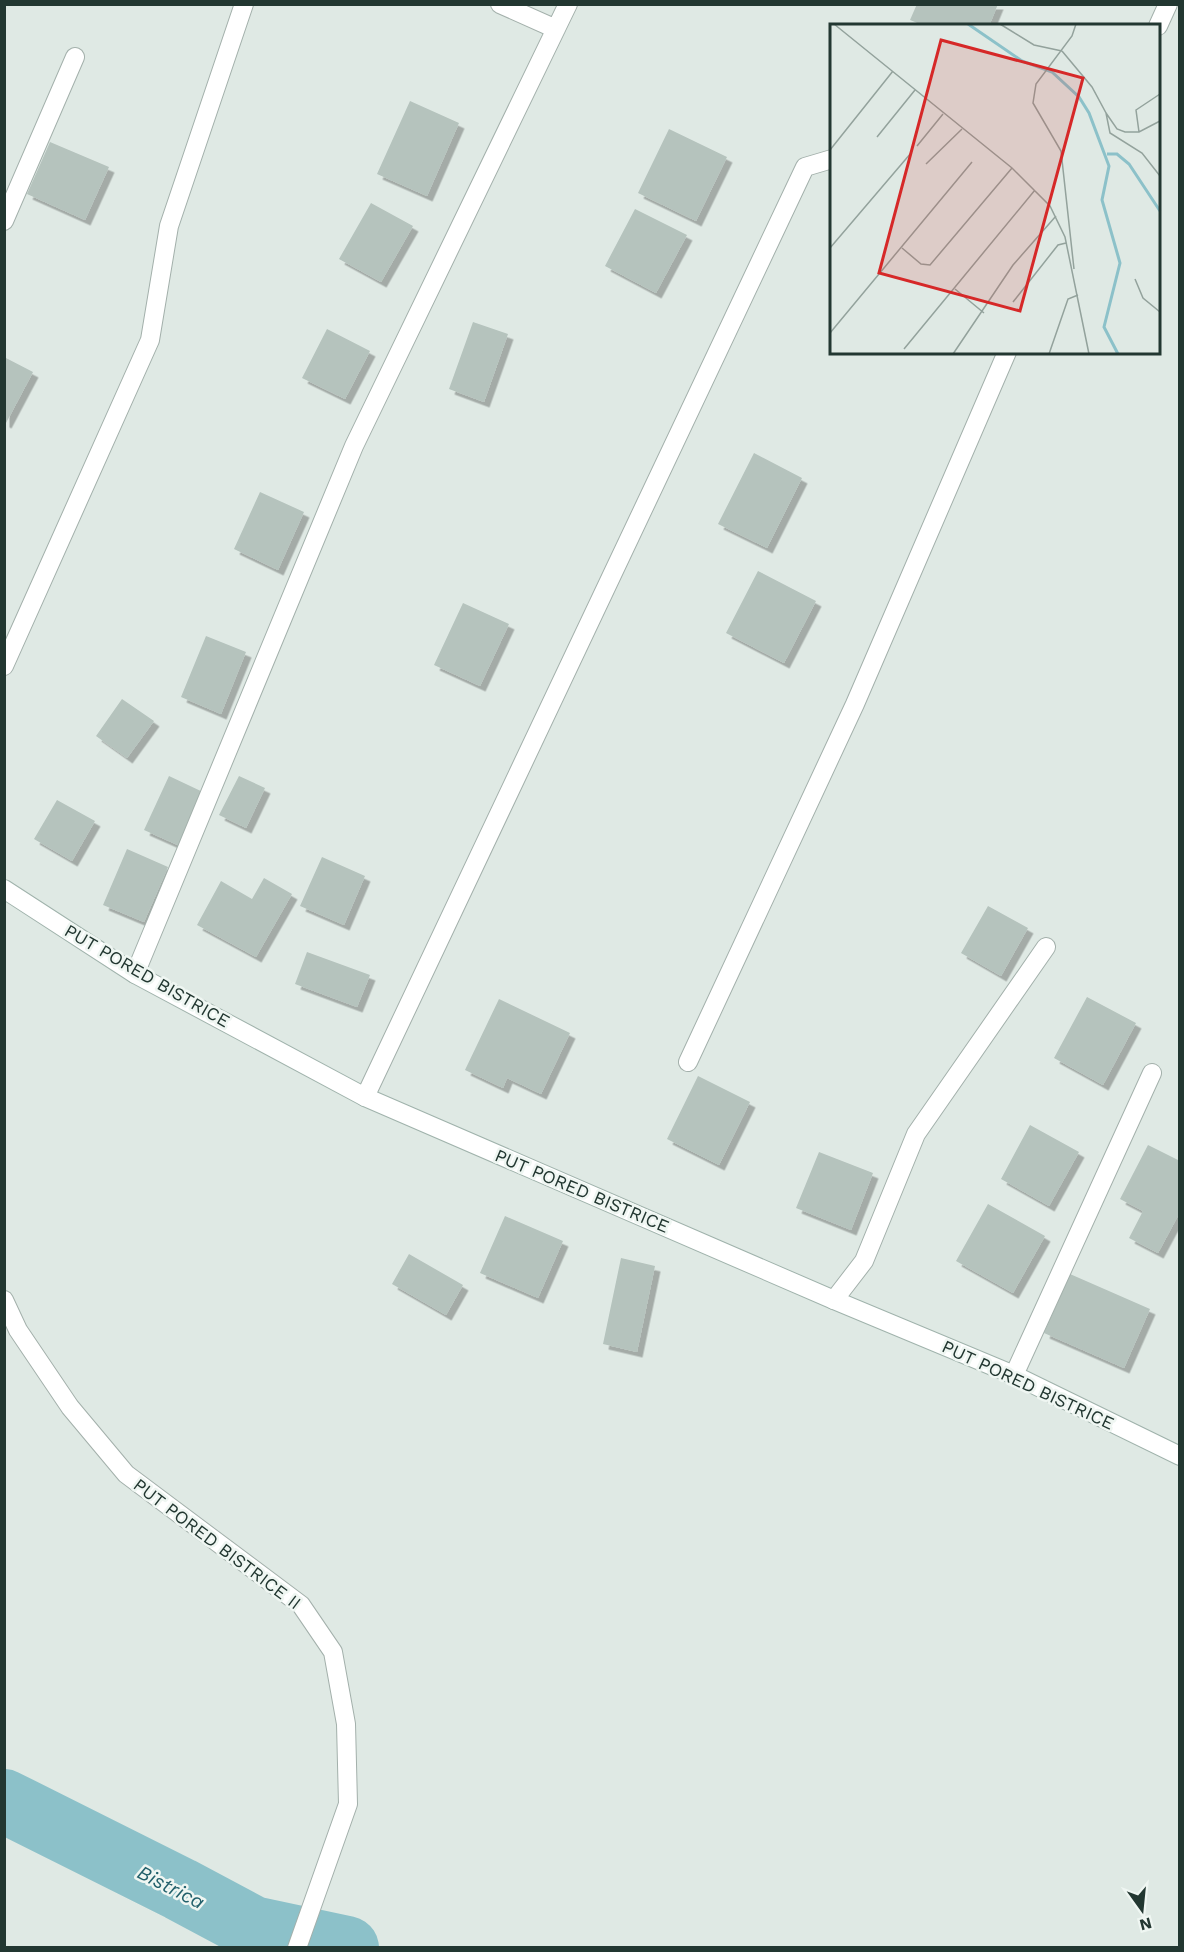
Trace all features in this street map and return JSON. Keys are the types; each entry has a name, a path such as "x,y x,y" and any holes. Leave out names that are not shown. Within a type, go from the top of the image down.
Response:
{"street":[{"path":"4,666 150,340 169,226 244,4"},
{"path":"500,4 556,29"},
{"path":"135,974 354,446 568,4"},
{"path":"1159,24 1168,4"},
{"path":"4,221 75,57"},
{"path":"365,1097 805,167 830,159"},
{"path":"688,1062 855,704 1006,354"},
{"name":"PUT PORED BISTRICE","path":"4,890 135,974 365,1097 834,1300 1014,1375 1179,1456"},
{"path":"834,1300 864,1261 916,1134 1046,947"},
{"path":"1014,1375 1152,1073"},
{"name":"PUT PORED BISTRICE II","path":"4,1300 18,1330 70,1407 126,1474 301,1605 333,1652 346,1724 348,1804 297,1947"}],"building":[{"path":"917,4 998,4 990,24 920,24 910,20"},
{"path":"410,101 459,123 427,196 377,174"},
{"path":"669,129 727,157 696,221 638,193"},
{"path":"50,142 109,167 85,220 27,194"},
{"path":"371,203 413,226 381,282 339,259"},
{"path":"635,209 687,235 656,293 605,266"},
{"path":"473,322 508,334 484,402 449,389"},
{"path":"327,329 370,351 345,399 302,378"},
{"path":"4,357 33,372 6,423 4,422"},
{"path":"754,453 802,478 767,548 718,524"},
{"path":"260,492 304,512 278,570 234,549"},
{"path":"758,571 816,601 784,663 726,633"},
{"path":"463,603 509,624 480,686 434,665"},
{"path":"206,636 246,652 221,714 181,697"},
{"path":"122,699 154,721 127,758 96,736"},
{"path":"169,776 205,793 180,846 144,830"},
{"path":"239,776 265,788 246,828 219,815"},
{"path":"57,800 95,821 72,861 34,839"},
{"path":"127,849 168,867 144,922 103,905"},
{"path":"322,857 365,876 344,925 300,906"},
{"path":"264,878 292,894 256,957 197,925 221,881 252,899"},
{"path":"988,906 1028,928 1001,976 961,953"},
{"path":"307,952 370,975 357,1007 295,984"},
{"path":"1087,997 1136,1023 1103,1085 1054,1058"},
{"path":"499,999 570,1033 541,1094 507,1078 503,1088 465,1070"},
{"path":"698,1076 750,1102 719,1165 667,1139"},
{"path":"1030,1125 1079,1152 1049,1206 1001,1179"},
{"path":"1148,1145 1180,1161 1180,1212 1158,1253 1129,1238 1143,1211 1120,1199"},
{"path":"819,1152 873,1173 851,1230 796,1208"},
{"path":"988,1204 1045,1236 1013,1293 956,1261"},
{"path":"505,1216 563,1241 538,1298 480,1273"},
{"path":"409,1254 463,1285 446,1315 392,1284"},
{"path":"621,1258 655,1266 637,1352 603,1344"},
{"path":"1070,1274 1150,1309 1124,1368 1044,1333"}],"waterway":[{"name":"Bistrica","path":"4,1801 253,1928 347,1948"}]}
